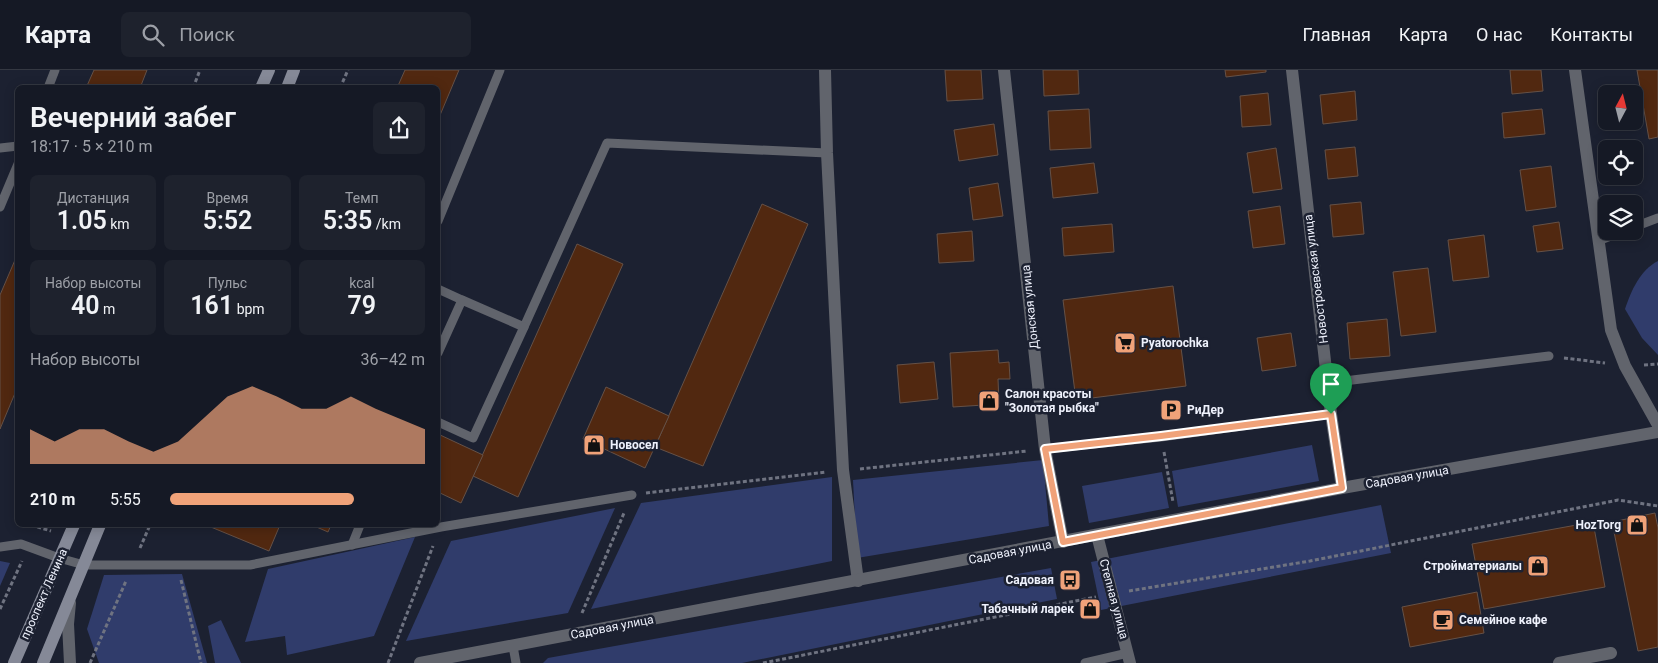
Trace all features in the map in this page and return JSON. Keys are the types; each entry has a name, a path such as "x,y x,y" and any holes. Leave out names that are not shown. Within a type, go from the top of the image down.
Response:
{"main road":[{"path":"262,85 268,70"},
{"path":"288,85 294,70"},
{"name":"проспект Ленина","path":"14,663 73,527"},
{"name":"проспект Ленина","path":"43,663 99,527"}],"street":[{"path":"825,70 827,153 843,470 858,581"},
{"name":"Донская улица","path":"1004,70 1045,449 1063,542"},
{"name":"Новостроевская улица","path":"1292,70 1331,414 1342,488"},
{"path":"1575,70 1611,330 1625,366 1658,425"},
{"name":"Садовая улица","path":"420,663 1342,488 1658,432"},
{"name":"Степная улица","path":"1097,535 1129,658"},
{"path":"70,597 68,624 70,663"},
{"path":"1559,663 1611,653"}],"lane":[{"path":"49,85 55,70"},
{"path":"440,216 500,70"},
{"path":"440,423 472,438 607,143 827,153"},
{"path":"0,148 15,146"},
{"path":"0,207 15,171"},
{"path":"1643,224 1658,218"},
{"path":"440,290 524,327"},
{"path":"440,349 462,300"},
{"path":"1328,383 1549,356"},
{"path":"1045,449 1331,414"},
{"path":"0,547 21,544 84,565 250,565 440,527 632,495"},
{"path":"352,544 359,527"},
{"path":"513,646 516,663"},
{"path":"1085,663 1129,658"}],"path":[{"path":"194,85 200,70"},
{"path":"341,85 348,70"},
{"path":"1161,436 1176,520"},
{"path":"574,634 632,495"},
{"path":"763,663 1112,594 1310,561 1618,500 1658,506"},
{"path":"133,565 149,527"},
{"path":"388,663 440,527"},
{"path":"0,609 28,547"},
{"path":"178,565 202,663"}],"shaded area":[{"path":"1658,261 1658,355 1642,338 1625,309 1633,288 1641,275"},
{"path":"1312,445 1319,481 1178,507 1172,471"},
{"path":"1043,460 1049,526 857,558 853,480"},
{"path":"1162,472 1169,508 1089,523 1082,486"},
{"path":"832,477 832,561 591,609 641,503"},
{"path":"1381,505 1391,553 1101,610 1091,562"},
{"path":"615,508 568,613 406,641 451,541"},
{"path":"415,537 374,636 287,655 285,636 245,642 268,569"},
{"path":"0,561 10,563 0,586"},
{"path":"1051,568 1057,599 742,663 543,663 548,658"},
{"path":"182,574 207,663 99,663 87,629 104,575"},
{"path":"221,620 241,663 215,663 208,626"}],"building":[{"path":"94,70 147,70 141,85 87,85"},
{"path":"405,70 459,70 440,115 440,85 398,85"},
{"path":"945,70 981,70 983,99 947,101"},
{"path":"1043,70 1078,70 1079,94 1044,96"},
{"path":"1225,70 1266,70 1266,72 1226,77"},
{"path":"1510,70 1541,70 1543,91 1512,94"},
{"path":"1637,70 1658,70 1658,137 1649,139 1643,104 1643,85 1640,85"},
{"path":"1355,91 1357,120 1323,124 1320,95"},
{"path":"1268,93 1271,125 1242,127 1240,96"},
{"path":"1089,109 1091,148 1050,150 1048,111"},
{"path":"1542,109 1545,134 1504,138 1502,113"},
{"path":"994,124 998,155 959,161 954,130"},
{"path":"1355,147 1358,176 1328,179 1325,150"},
{"path":"1276,148 1282,189 1253,193 1247,153"},
{"path":"1094,163 1098,193 1053,198 1050,168"},
{"path":"1551,166 1556,207 1526,211 1520,170"},
{"path":"998,183 1003,216 973,220 969,188"},
{"path":"1361,202 1364,234 1333,237 1330,205"},
{"path":"762,204 808,224 703,466 655,447"},
{"path":"1280,206 1285,244 1253,248 1248,211"},
{"path":"1559,222 1563,249 1537,252 1533,226"},
{"path":"1112,224 1114,252 1064,256 1062,228"},
{"path":"972,231 974,261 939,263 937,234"},
{"path":"1484,235 1489,277 1453,281 1448,240"},
{"path":"577,244 623,264 518,497 473,476"},
{"path":"15,260 15,393 0,429 0,295"},
{"path":"1428,268 1436,332 1401,336 1393,272"},
{"name":"Pyatorochka","path":"1173,286 1186,386 1076,400 1063,300"},
{"path":"1387,319 1390,356 1350,359 1347,323"},
{"path":"1291,333 1296,366 1262,371 1257,338"},
{"path":"998,350 999,363 1009,362 1010,379 998,379 999,404 953,407 950,353"},
{"path":"934,362 938,399 900,403 897,365"},
{"path":"606,387 669,416 645,468 583,439"},
{"path":"440,435 483,455 461,503 440,493"},
{"path":"1655,513 1658,528 1658,647 1638,651 1612,522"},
{"name":"Стройматериалы","path":"1593,522 1605,587 1484,609 1472,544"},
{"path":"211,527 279,527 269,551"},
{"path":"317,527 330,527 328,532"},
{"name":"Семейное кафе","path":"1477,592 1484,633 1410,647 1402,607"}],"place":[{"name":"Pyatorochka","path":"1125,343"},
{"name":"Салон красоты \"Золотая рыбка\"","path":"989,401"},
{"name":"РиДер","path":"1171,410"},
{"name":"Новосел","path":"594,445"},
{"name":"HozTorg","path":"1637,525"},
{"name":"Стройматериалы","path":"1538,566"},
{"name":"Садовая","path":"1070,580"},
{"name":"Табачный ларек","path":"1090,609"},
{"name":"Семейное кафе","path":"1443,620"}],"route":[{"path":"1331,414 1342,488 1063,542 1045,449 1331,414"}]}
